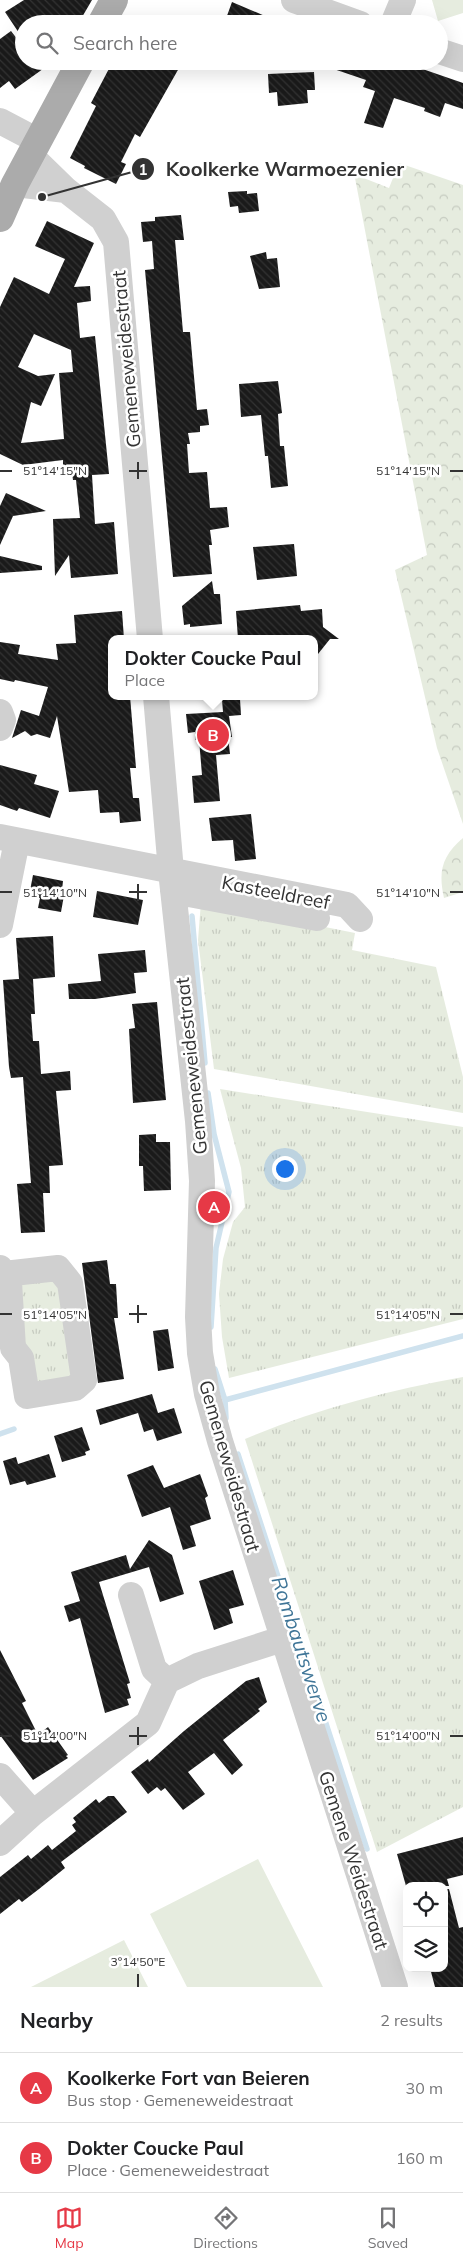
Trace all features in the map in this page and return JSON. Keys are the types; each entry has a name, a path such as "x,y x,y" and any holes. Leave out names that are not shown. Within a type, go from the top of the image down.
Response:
{"main road":[{"path":"106,15 114,0"},
{"path":"0,218 15,184 76,70"}],"street":[{"path":"294,0 335,15"},
{"path":"397,15 403,0"},
{"path":"448,54 463,59"},
{"name":"Gemeneweidestraat","path":"0,121 34,148 66,190 103,219 116,242 150,635"},
{"path":"15,184 66,190"},
{"name":"Gemeneweidestraat","path":"156,700 172,881 198,1121 202,1181 198,1317 203,1375 220,1441 314,1733"},
{"path":"0,712 3,720 0,728"},
{"path":"0,925 9,839"},
{"name":"Kasteeldreef","path":"9,839 172,881 340,922 360,919 347,906 172,881"},
{"path":"58,1268 70,1283 84,1380 75,1388 27,1396 21,1358 7,1350 9,1282 2,1271 58,1268"},
{"path":"131,1595 154,1669 167,1681"},
{"path":"0,1843 32,1813 148,1723 167,1681 198,1666 282,1638"},
{"name":"Gemene Weidestraat","path":"314,1733 394,1987"},
{"path":"0,1776 32,1813"}],"green space":[{"path":"432,0 463,0 463,13 448,18 448,15 436,15"},
{"path":"399,163 463,185 463,824 437,748 395,570 427,555 355,178 356,175 389,188"},
{"path":"463,838 463,892 444,898 441,880 443,865 450,851"},
{"path":"201,902 355,933 352,950 436,967 463,1077 463,1113 214,1069 198,940"},
{"path":"220,1089 463,1127 463,1319 229,1378 222,1337 219,1294 223,1259 233,1222 245,1207 241,1168"},
{"path":"23,1278 58,1278 72,1376 63,1385 28,1380 20,1286"},
{"path":"463,1377 463,1807 377,1852 245,1439 297,1419 352,1402 407,1388"},
{"path":"258,1859 323,1987 187,1987 150,1914"},
{"path":"124,1940 148,1987 31,1987"}],"building":[{"path":"24,0 92,0 83,15 15,15 15,27 5,12"},
{"path":"232,2 263,15 227,15"},
{"path":"11,31 15,36 15,70 41,70 15,89 9,81 0,88 0,39"},
{"path":"108,70 178,70 140,137 135,134 121,162 126,164 116,184 84,168 85,166 70,158 96,106 91,103"},
{"path":"337,70 425,70 463,83 463,109 445,103 440,117 424,111 425,108 394,98 383,128 364,123 375,91 363,87 366,80"},
{"path":"314,72 315,90 307,90 308,103 278,106 277,92 269,93 268,74"},
{"path":"247,191 247,194 257,193 259,211 239,213 238,206 230,207 228,192"},
{"path":"181,215 184,240 175,240 183,332 190,332 197,410 207,409 209,425 200,426 200,432 188,433 190,444 187,444 189,473 207,472 210,508 227,507 229,527 210,530 212,545 209,545 212,574 173,577 145,270 154,269 152,241 143,242 141,222 155,221 155,217"},
{"path":"47,221 94,243 74,287 90,286 91,301 77,303 80,338 95,336 109,474 92,475 95,524 114,522 118,574 71,578 69,555 55,576 53,519 80,518 76,480 73,480 71,466 63,467 63,460 23,465 0,454 0,307 14,277 49,294 65,259 35,246","holes":["34,334 71,350 73,372 59,373 64,439 21,443 31,402 41,406 55,374 38,376 18,367"]},
{"path":"266,252 267,259 277,258 280,287 259,289 250,256"},
{"path":"278,381 282,413 278,414 280,446 284,446 288,486 271,488 268,456 265,456 261,415 241,417 239,384"},
{"path":"6,493 46,511 13,516 0,545 0,506"},
{"path":"294,544 297,576 257,580 253,547"},
{"path":"0,556 42,566 42,570 0,573"},
{"path":"212,581 214,594 220,594 222,624 190,627 190,624 184,625 182,606"},
{"path":"300,605 301,611 322,609 323,627 339,639 330,639 318,654 318,635 238,635 236,611"},
{"path":"122,611 124,635 108,635 108,700 130,700 136,768 130,768 133,798 139,798 141,821 120,823 119,812 100,813 98,790 69,792 57,716 50,738 37,734 31,736 25,731 12,738 21,710 39,716 48,687 0,679 0,642 20,645 18,654 58,660 56,644 76,643 74,615"},
{"path":"222,700 240,700 241,715 229,716 232,737 228,737 230,754 216,755 220,801 194,803 192,776 202,775 199,739 195,740 195,732 188,733 186,714 223,712"},
{"path":"0,765 37,775 34,784 59,791 50,818 19,808 17,811 0,805"},
{"path":"251,814 256,859 235,861 233,840 212,841 209,818"},
{"path":"33,875 63,881 62,890 65,890 61,912 38,908 40,898 29,896"},
{"path":"97,891 143,900 138,925 93,917"},
{"path":"53,936 55,977 33,979 35,1014 31,1014 33,1041 39,1041 41,1074 70,1071 71,1090 56,1091 63,1165 49,1166 50,1193 43,1193 45,1232 21,1233 17,1184 31,1183 23,1077 11,1078 3,980 19,979 16,938"},
{"path":"145,950 147,972 134,973 136,993 95,999 69,999 68,984 101,981 98,954"},
{"path":"157,1002 166,1100 133,1103 129,1029 135,1028 132,1004"},
{"path":"156,1134 156,1142 170,1142 171,1190 144,1191 143,1166 139,1166 139,1135"},
{"path":"107,1260 110,1284 116,1284 118,1318 114,1318 124,1379 98,1383 82,1263"},
{"path":"168,1329 174,1368 158,1371 153,1331"},
{"path":"152,1394 158,1413 174,1408 182,1433 157,1441 153,1429 144,1432 138,1413 100,1425 96,1410"},
{"path":"82,1427 90,1450 85,1452 86,1455 62,1462 54,1436"},
{"path":"49,1454 56,1477 27,1485 25,1481 10,1485 3,1461 16,1457 18,1464"},
{"path":"153,1465 164,1488 200,1474 208,1496 205,1498 211,1519 190,1526 196,1546 183,1550 170,1507 142,1517 127,1475"},
{"path":"149,1540 172,1555 184,1594 160,1602 149,1567 99,1582 130,1683 127,1684 131,1698 127,1699 129,1705 105,1713 80,1618 69,1622 64,1606 80,1601 71,1572 126,1555 130,1569"},
{"path":"233,1570 244,1605 229,1609 233,1623 214,1630 199,1581"},
{"path":"0,1650 26,1701 22,1703 38,1735 48,1727 68,1755 66,1756 68,1758 33,1780 0,1735"},
{"path":"259,1677 267,1702 258,1709 260,1711 223,1740 243,1765 232,1775 214,1753 188,1772 205,1794 183,1810 165,1788 161,1791 157,1787 148,1794 131,1772 148,1759 149,1762 246,1681"},
{"path":"108,1796 114,1796 127,1812 61,1862 65,1868 39,1889 22,1902 19,1899 0,1914 0,1877 28,1855 31,1859 48,1845 52,1850 76,1831 72,1825 76,1822 73,1818 96,1799 99,1803"},
{"path":"463,1837 463,1875 447,1879 448,1882 405,1882 397,1854"},
{"path":"449,1889 459,1928 463,1927 463,1987 435,1987 431,1972 448,1972"}],"waterway":[{"path":"192,916 205,1063"},
{"path":"208,1093 214,1134 229,1192 216,1248 211,1327"},
{"name":"Rombautswerve","path":"226,1418 225,1400 463,1336"},
{"path":"215,1369 225,1400"},
{"path":"0,1434 14,1429"},
{"name":"Rombautswerve","path":"238,1454 367,1849"}],"place":[{"name":"Koolkerke Warmoezenier","path":"42,197"},
{"name":"Dokter Coucke Paul","path":"213,735"},
{"name":"Koolkerke Fort van Beieren","path":"214,1207"}]}
